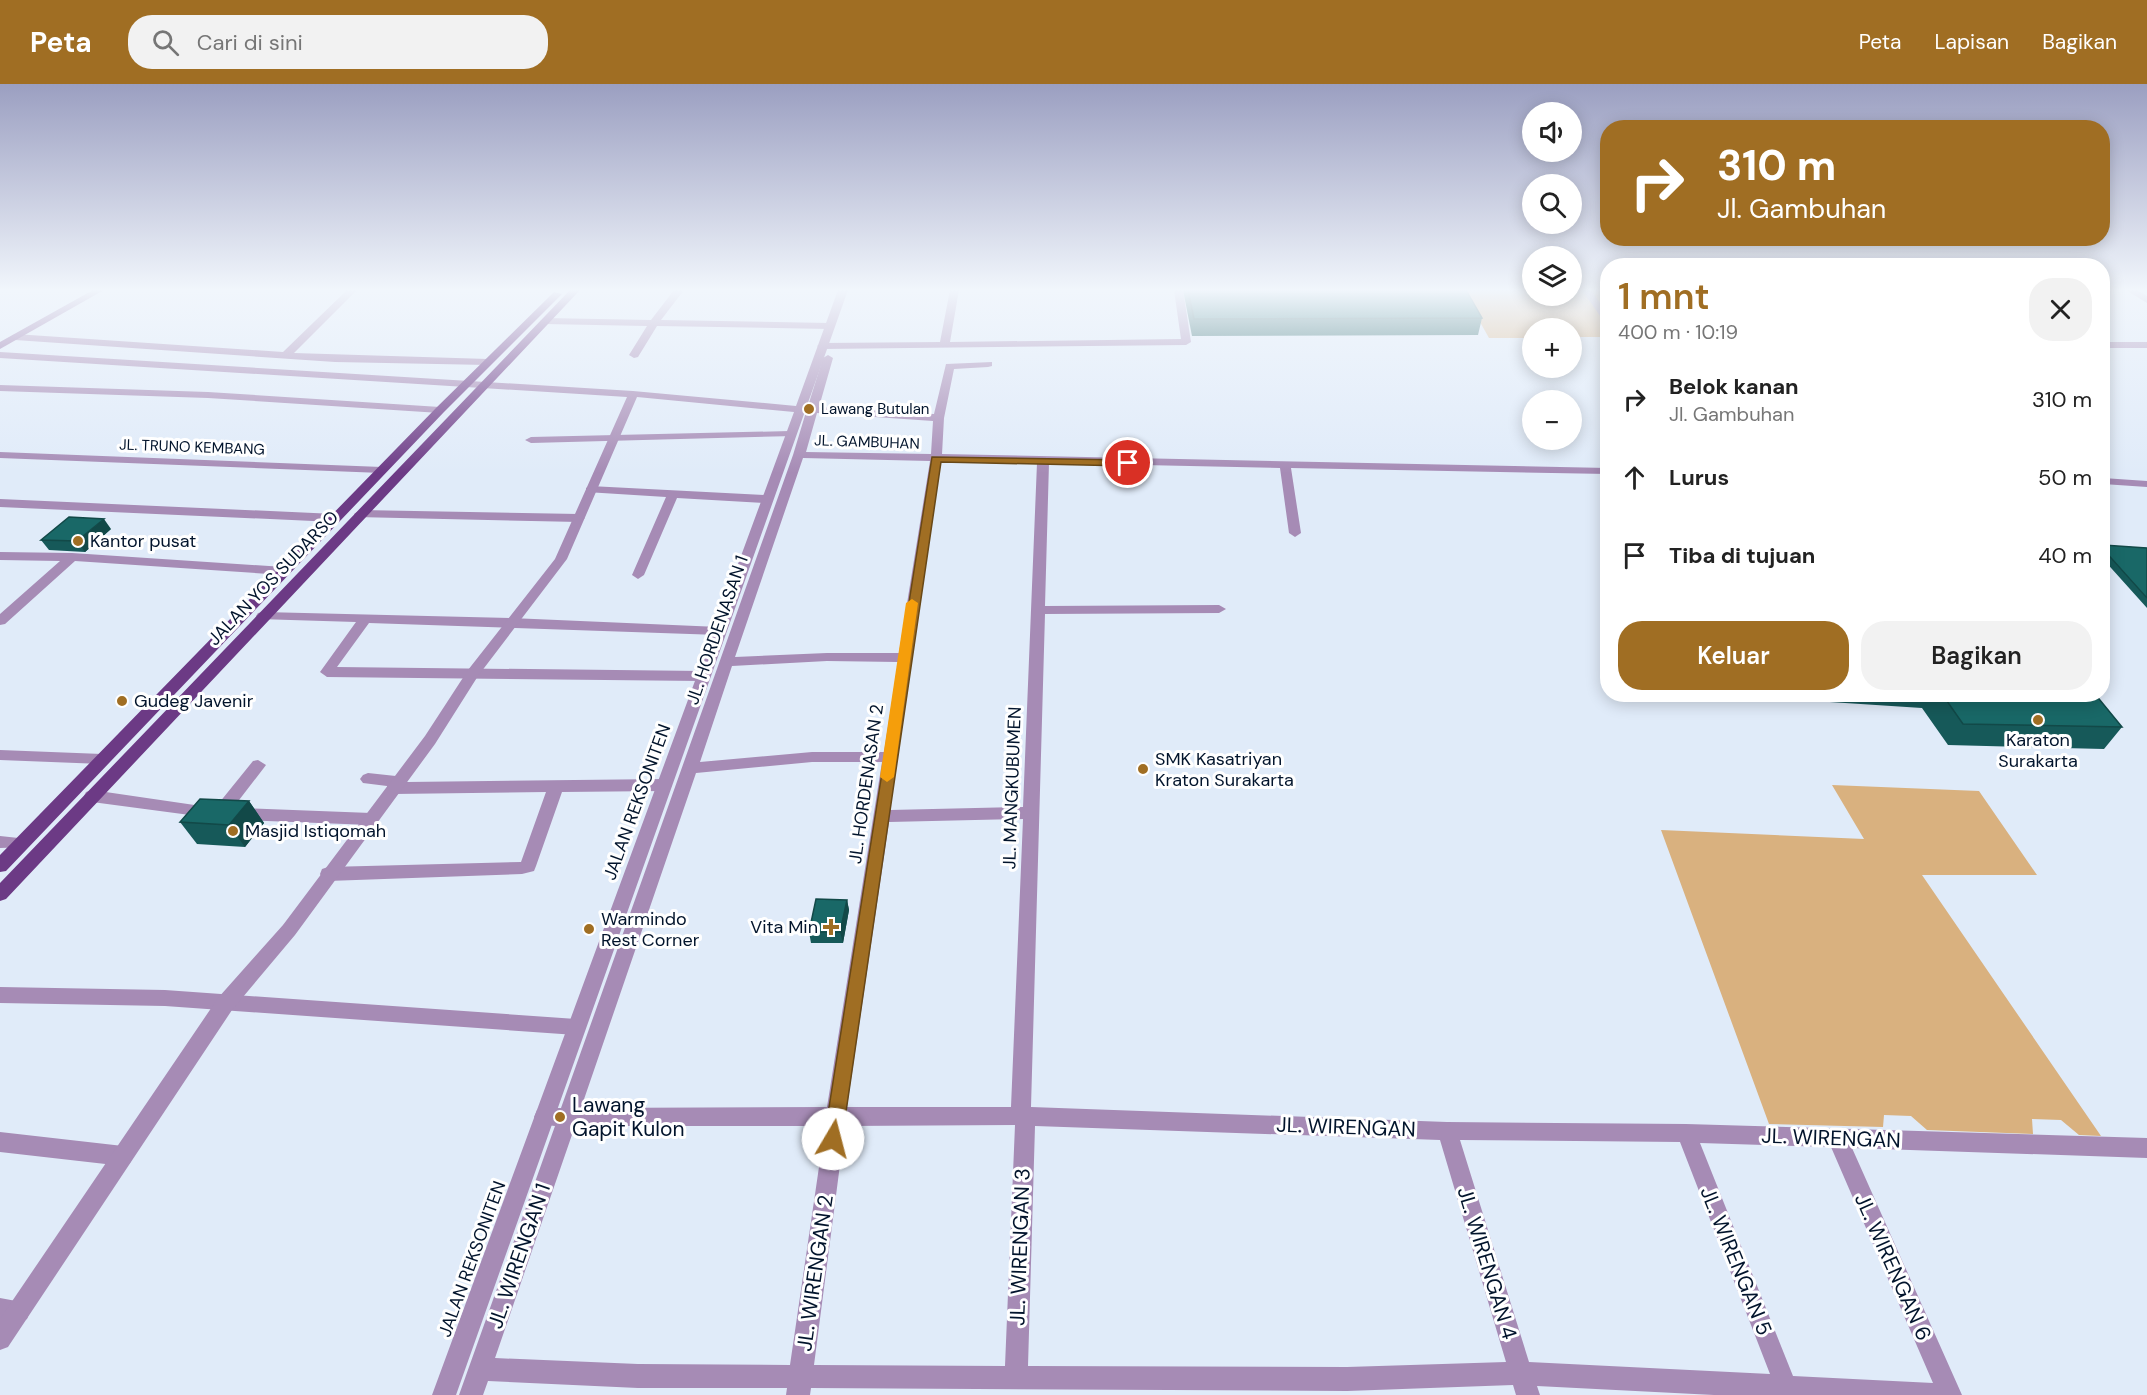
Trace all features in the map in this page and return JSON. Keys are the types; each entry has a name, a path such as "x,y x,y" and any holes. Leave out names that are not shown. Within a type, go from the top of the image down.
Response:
{"main road":[{"name":"JALAN YOS SUDARSO","path":"0,866 499,351"},
{"name":"JALAN YOS SUDARSO","path":"0,894 516,351"}],"street":[{"path":"242,351 364,360 488,362"},
{"path":"287,354 290,351"},
{"path":"634,355 636,351"},
{"path":"825,352 839,351"},
{"name":"JALAN REKSONITEN","path":"444,1395 790,434 806,409 825,352"},
{"path":"0,355 485,384 939,418"},
{"path":"347,376 364,360"},
{"name":"JL. HORDENASAN 2","path":"836,1115 936,459 939,418 950,366 988,364"},
{"path":"0,388 196,395 440,410"},
{"path":"0,1339 10,1310 123,1156 225,1004 289,930 328,873 397,785 473,673 550,574 579,518 633,394"},
{"name":"JL. HORDENASAN 1","path":"566,1117 799,455 806,409"},
{"path":"531,440 615,436 790,434"},
{"name":"JL. TRUNO KEMBANG","path":"0,454 382,470"},
{"name":"JL. GAMBUHAN","path":"799,455 1600,471"},
{"name":"JL. MANGKUBUMEN","path":"1023,1116 1043,461"},
{"path":"1285,465 1295,533"},
{"path":"2110,482 2147,484"},
{"path":"590,490 766,500"},
{"path":"638,575 673,494"},
{"path":"0,503 335,518"},
{"path":"360,514 579,518"},
{"path":"0,556 72,557 284,571"},
{"path":"0,621 6,610 72,557"},
{"path":"1038,609 1219,609"},
{"path":"263,616 511,622 719,631"},
{"path":"364,619 327,672 702,676"},
{"path":"726,662 904,658"},
{"path":"0,755 102,759"},
{"path":"689,768 812,757 890,757"},
{"path":"220,813 258,765"},
{"path":"368,778 397,785 664,785"},
{"path":"328,873 528,866 555,786"},
{"path":"92,796 220,813 371,819"},
{"path":"881,816 1031,813"},
{"path":"0,842 22,843"},
{"path":"0,995 107,995 576,1027"},
{"name":"JL. WIRENGAN 2","path":"800,1385 836,1115"},
{"name":"JL. WIRENGAN","path":"544,1117 1023,1116 1447,1131 1686,1133 2147,1148"},
{"name":"JL. WIRENGAN 3","path":"1016,1377 1023,1116"},
{"name":"JL. WIRENGAN 1","path":"471,1395 566,1117"},
{"name":"JL. WIRENGAN 4","path":"1447,1131 1524,1384"},
{"name":"JL. WIRENGAN 5","path":"1686,1133 1787,1389"},
{"name":"JL. WIRENGAN 6","path":"1837,1138 1950,1395"},
{"path":"0,1142 123,1156"},
{"path":"480,1369 800,1385 1016,1377 1347,1379 1787,1389 1936,1395"}],"shaded area":[{"path":"1832,785 1979,791 2037,875 1922,875 2101,1136 2079,1135 2061,1120 2032,1119 2033,1134 1927,1130 1911,1116 1884,1115 1883,1127 1769,1124 1661,830 1864,839"}],"building":[{"path":"69,517 104,519 77,541 41,540"},
{"path":"2110,545 2147,548 2147,598 2110,557"},
{"path":"1948,702 2102,702 2122,727 1963,724"},
{"path":"200,799 249,801 229,825 180,822"},
{"path":"816,899 847,900 840,932 809,932"}],"slow traffic":[{"path":"887,777 912,603"}],"place":[{"name":"Lawang Butulan","path":"809,409"},
{"name":"Kantor pusat","path":"78,541"},
{"name":"Gudeg Javenir","path":"122,701"},
{"name":"Karaton Surakarta","path":"2038,720"},
{"name":"SMK Kasatriyan Kraton Surakarta","path":"1143,769"},
{"name":"Masjid Istiqomah","path":"233,831"},
{"name":"Vita Min","path":"831,927"},
{"name":"Warmindo Rest Corner","path":"589,929"},
{"name":"Lawang Gapit Kulon","path":"560,1117"}],"route":[{"path":"833,1139 919,556 936,459 1128,463"}]}
